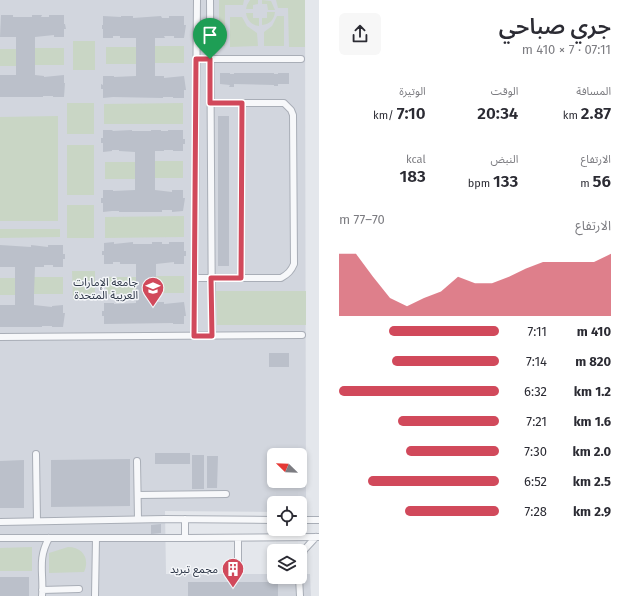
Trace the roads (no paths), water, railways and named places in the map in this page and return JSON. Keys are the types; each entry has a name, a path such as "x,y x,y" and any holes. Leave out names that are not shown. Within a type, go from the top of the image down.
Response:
{"lane":[{"path":"194,336 197,0"},
{"path":"210,0 212,336"},
{"path":"196,59 301,59"},
{"path":"195,278 281,278 292,270 294,264 291,110 284,103 210,103"},
{"path":"241,278 242,103"},
{"path":"0,337 302,335"},
{"path":"36,454 37,521"},
{"path":"137,461 138,520"},
{"path":"138,494 226,494"},
{"path":"0,522 186,519 267,520"},
{"path":"185,538 186,519"},
{"path":"307,520 319,520"},
{"path":"0,538 317,537"},
{"path":"307,547 317,537"},
{"path":"49,538 45,545 41,562 42,593 79,589"},
{"path":"95,596 96,538"},
{"path":"238,538 238,565"},
{"path":"299,584 300,596"}],"place":[{"name":"جامعة الإمارات العربية المتحدة","path":"153,308"},
{"name":"مجمع تبريد","path":"233,588"}]}
